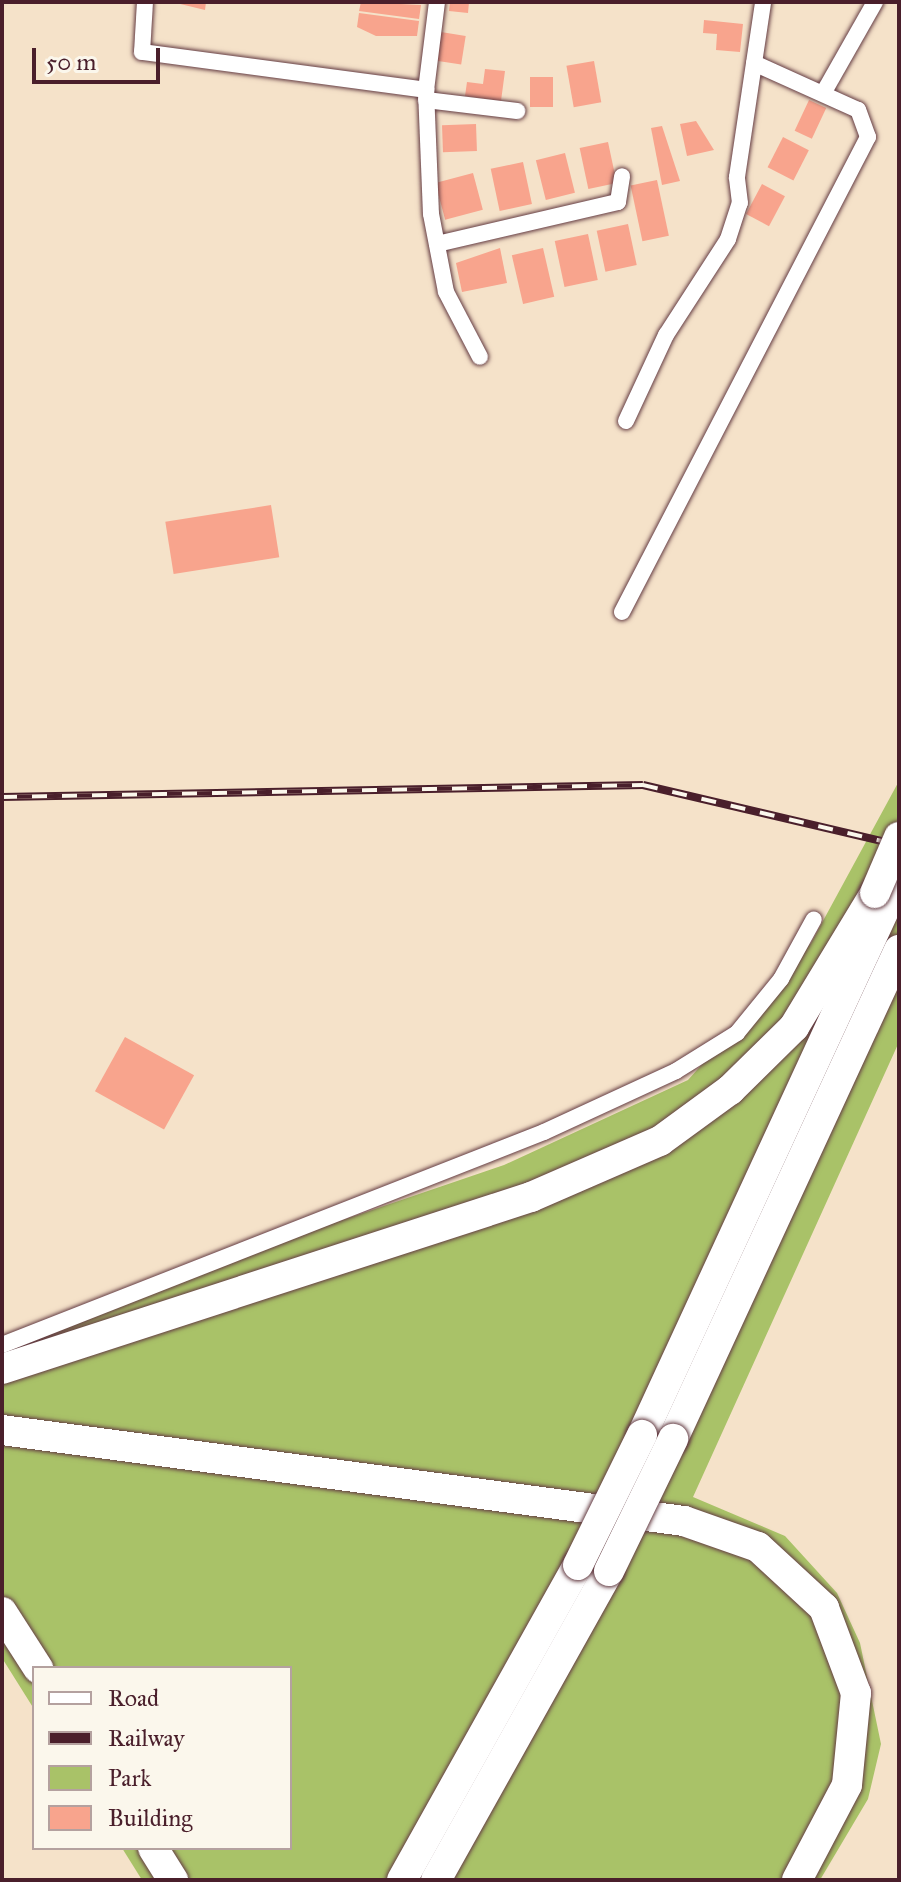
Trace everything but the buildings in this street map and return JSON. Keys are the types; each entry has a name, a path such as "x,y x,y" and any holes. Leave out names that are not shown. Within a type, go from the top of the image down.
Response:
{"highway":[{"path":"402,1880 578,1565 642,1435 888,890 899,837"},
{"path":"2,1369 531,1197 660,1141 730,1090 794,1027 888,890"},
{"path":"681,1441 899,950"},
{"path":"452,1880 617,1572 899,985"},
{"path":"2,1430 684,1521 758,1547 824,1608 856,1693 856,1749 847,1785 797,1880"},
{"path":"436,1880 617,1572"},
{"path":"2,1612 37,1666"},
{"path":"154,1850 173,1880"}],"street":[{"path":"145,2 142,52 517,111"},
{"path":"437,2 426,95 437,244 459,329 480,357"},
{"path":"626,421 666,335 728,239 740,203 737,177 763,2"},
{"path":"825,90 875,2"},
{"path":"622,612 862,156 866,121 825,90 754,63"},
{"path":"437,244 618,202 622,176"},
{"path":"2,1345 544,1132 676,1071 737,1033 781,979 814,919"}],"green space":[{"path":"899,781 899,1042 693,1497 785,1536 837,1593 860,1643 881,1744 868,1799 820,1880 142,1880 123,1850 292,1850 292,1666 32,1666 32,1706 2,1658 2,1336 504,1165 688,1080 811,943"}],"railway":[{"path":"2,797 643,785 899,845"}]}
